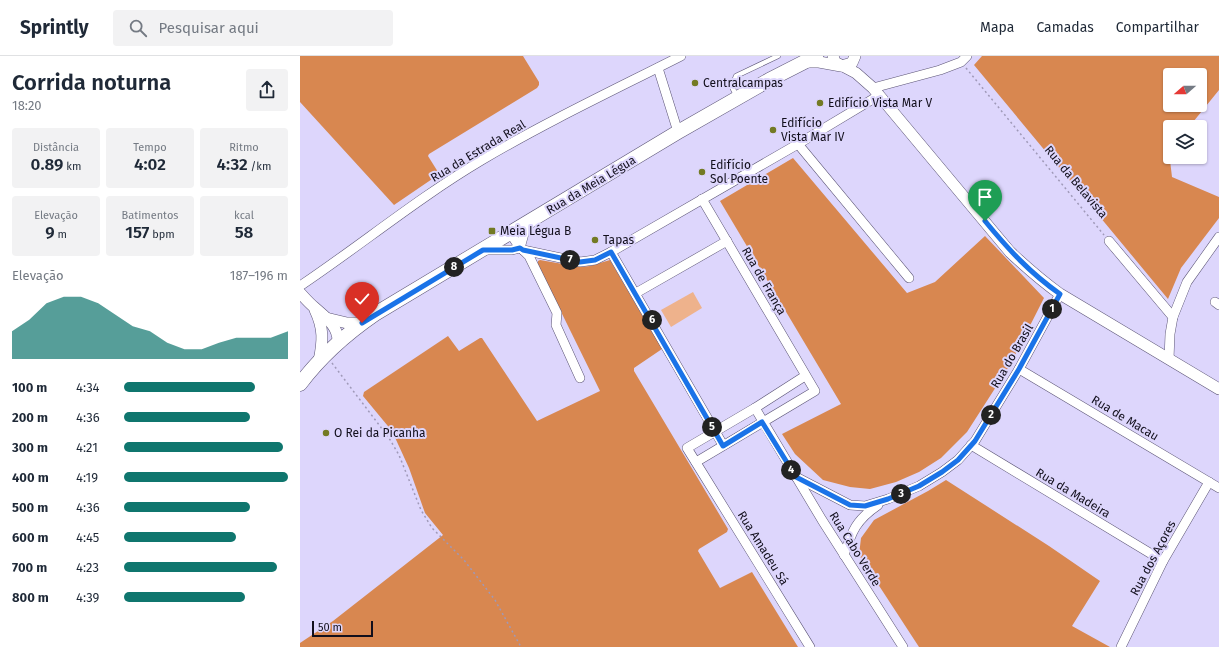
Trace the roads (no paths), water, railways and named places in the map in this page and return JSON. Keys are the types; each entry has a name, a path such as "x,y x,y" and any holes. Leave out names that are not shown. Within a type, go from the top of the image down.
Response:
{"main road":[{"name":"Rua da Meia Légua","path":"300,384 329,351 362,323 678,132 737,98 811,59"}],"street":[{"name":"Rua da Estrada Real","path":"300,286 413,204 482,160 681,56"},
{"path":"833,56 835,62 856,73 876,92 1010,252 1042,282 1219,389"},
{"path":"811,59 841,66 852,63 856,56"},
{"path":"856,56 876,92"},
{"path":"483,250 518,249 580,262 595,260 798,144 876,92 940,70 964,59"},
{"path":"658,68 678,132"},
{"path":"798,144 909,278"},
{"name":"Rua de França","path":"702,199 814,391 762,422"},
{"path":"518,249 528,223"},
{"path":"507,235 518,249 529,256 557,312 556,325 580,378"},
{"path":"1169,359 1170,334 1173,317 1187,282 1219,237"},
{"path":"636,293 727,241"},
{"path":"1109,241 1173,317"},
{"path":"611,252 723,446"},
{"path":"300,292 323,321 336,329 338,337 329,351 322,344 323,321"},
{"name":"Rua do Brasil","path":"796,477 850,505 865,506 888,499 919,486 942,472 958,460 975,441 1019,369 1060,294"},
{"path":"323,321 362,323"},
{"name":"Rua de Macau","path":"1019,369 1219,488"},
{"path":"715,432 805,376"},
{"name":"Rua Cabo Verde","path":"755,408 762,422 844,555 903,647"},
{"path":"696,462 762,422"},
{"name":"Rua Amadeu Sá","path":"715,432 688,448 810,647"},
{"name":"Rua da Madeira","path":"971,445 1163,561"},
{"name":"Rua dos Açores","path":"1121,647 1163,561 1209,482"},
{"name":"Rua do Brasil","path":"844,555 856,524 867,512 888,499"}],"lane":[{"path":"737,98 732,87 736,76 778,56"}],"place":[{"name":"Centralcampas","path":"695,83"},
{"name":"Edifício Vista Mar V","path":"820,103"},
{"name":"Edifício Vista Mar IV","path":"773,130"},
{"name":"Edifício Sol Poente","path":"702,172"},
{"name":"Meia Légua B","path":"492,231"},
{"name":"Tapas","path":"595,240"},
{"name":"O Rei da Picanha","path":"326,433"}]}
